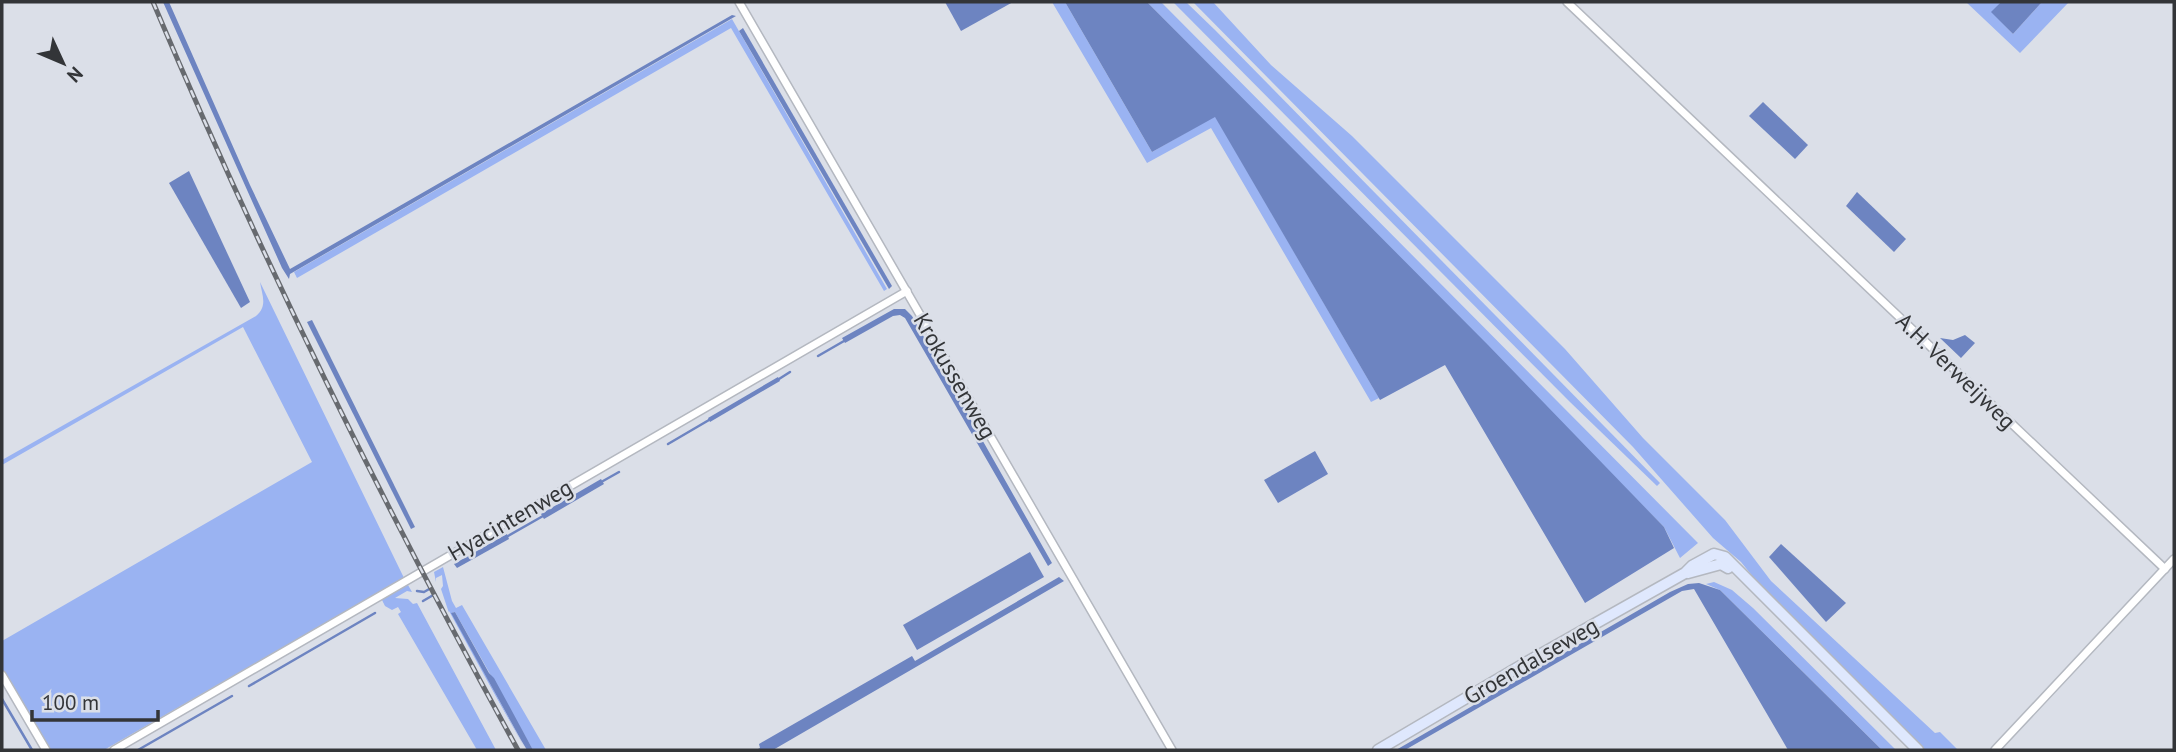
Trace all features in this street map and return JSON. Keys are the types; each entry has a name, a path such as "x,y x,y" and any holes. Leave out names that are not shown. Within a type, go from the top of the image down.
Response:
{"street":[{"name":"Krokussenweg","path":"740,2 1172,750"},
{"name":"A.H. Verweijweg","path":"1567,2 2165,569"},
{"name":"Hyacintenweg","path":"114,750 907,291"},
{"path":"1714,554 1738,578 1747,581"},
{"path":"1714,554 1725,557 1918,750"},
{"name":"Groendalseweg","path":"1685,573 1714,554"},
{"path":"1995,750 2174,559"},
{"name":"Groendalseweg","path":"1378,750 1685,573 1721,564 1728,568"},
{"path":"2,675 46,750"}],"shaded area":[{"path":"163,2 169,2 290,269 732,15 736,16 290,274 289,279"},
{"path":"945,2 1013,2 961,31"},
{"path":"1052,2 1065,2 1152,152 1215,116 1379,398 1371,402 1211,128 1147,163"},
{"path":"1065,2 1147,2 1488,345 1664,527 1674,548 1585,603 1445,365 1380,400 1215,117 1152,152"},
{"path":"1147,2 1161,2 1698,543 1680,558 1664,527"},
{"path":"1173,2 1186,2 1215,30 1660,483 1657,486 1570,402"},
{"path":"1193,2 1213,2 1271,65 1352,136 1565,349 1643,438 1725,520 1771,581 1935,733 1940,732 1958,750 1925,750 1770,598 1741,562 1713,538 1633,447"},
{"path":"1966,2 2001,2 1992,12 2013,34 2042,2 2069,2 2020,53"},
{"path":"2001,2 2042,2 2013,34 1991,12"},
{"path":"732,19 887,289 884,291 731,28 297,278 294,272"},
{"path":"743,28 892,286 889,289 739,31"},
{"path":"1763,102 1808,145 1795,159 1749,116"},
{"path":"189,171 250,302 241,308 169,183"},
{"path":"1857,192 1906,239 1894,252 1846,206"},
{"path":"260,282 404,578 104,750 48,750 2,670 2,641 312,462 243,327 2,465 2,460 256,316 263,304"},
{"path":"894,309 905,309 912,316 1052,563 1048,566 905,318 900,315 893,316 845,343 842,338"},
{"path":"312,320 415,527 411,529 307,322"},
{"path":"1965,335 1975,343 1961,358 1940,338 1953,340"},
{"path":"778,377 780,381 710,422 708,418"},
{"path":"1315,451 1328,474 1278,503 1264,480"},
{"path":"601,479 604,484 544,519 541,514"},
{"path":"507,534 509,539 457,568 454,564"},
{"path":"1781,544 1846,603 1826,622 1769,557"},
{"path":"1030,552 1044,577 917,650 903,625"},
{"path":"443,567 452,601 456,608 462,605 546,750 533,750 455,612 452,613 526,750 450,616 441,589 442,575 436,578 436,582 434,572"},
{"path":"1059,577 1064,581 773,750 756,750 760,748 759,744 912,656 915,661"},
{"path":"1714,582 1732,590 1753,608 1896,750 1882,750 1720,590 1706,584"},
{"path":"1699,583 1720,590 1882,750 1788,750 1694,589 1682,591 1405,750 1396,750 1670,592 1688,584"},
{"path":"408,585 412,592 407,591 395,598 417,603 496,750 477,750 398,614 401,612 398,607 392,610 385,606 382,600 384,597"},
{"path":"455,612 533,750 527,750 521,740 451,613"}],"pier":[{"path":"449,611 525,750 517,742 459,636"}],"waterway":[{"path":"818,356 844,341"},
{"path":"779,379 790,372"},
{"path":"668,444 709,420"},
{"path":"603,481 619,472"},
{"path":"508,536 543,516"},
{"path":"417,591 424,592 431,588"},
{"path":"423,601 435,594"},
{"path":"249,686 375,613"},
{"path":"138,750 232,696"},
{"path":"2,699 32,750"}],"railway":[{"path":"153,2 237,193 326,381 420,567 518,750"}]}
